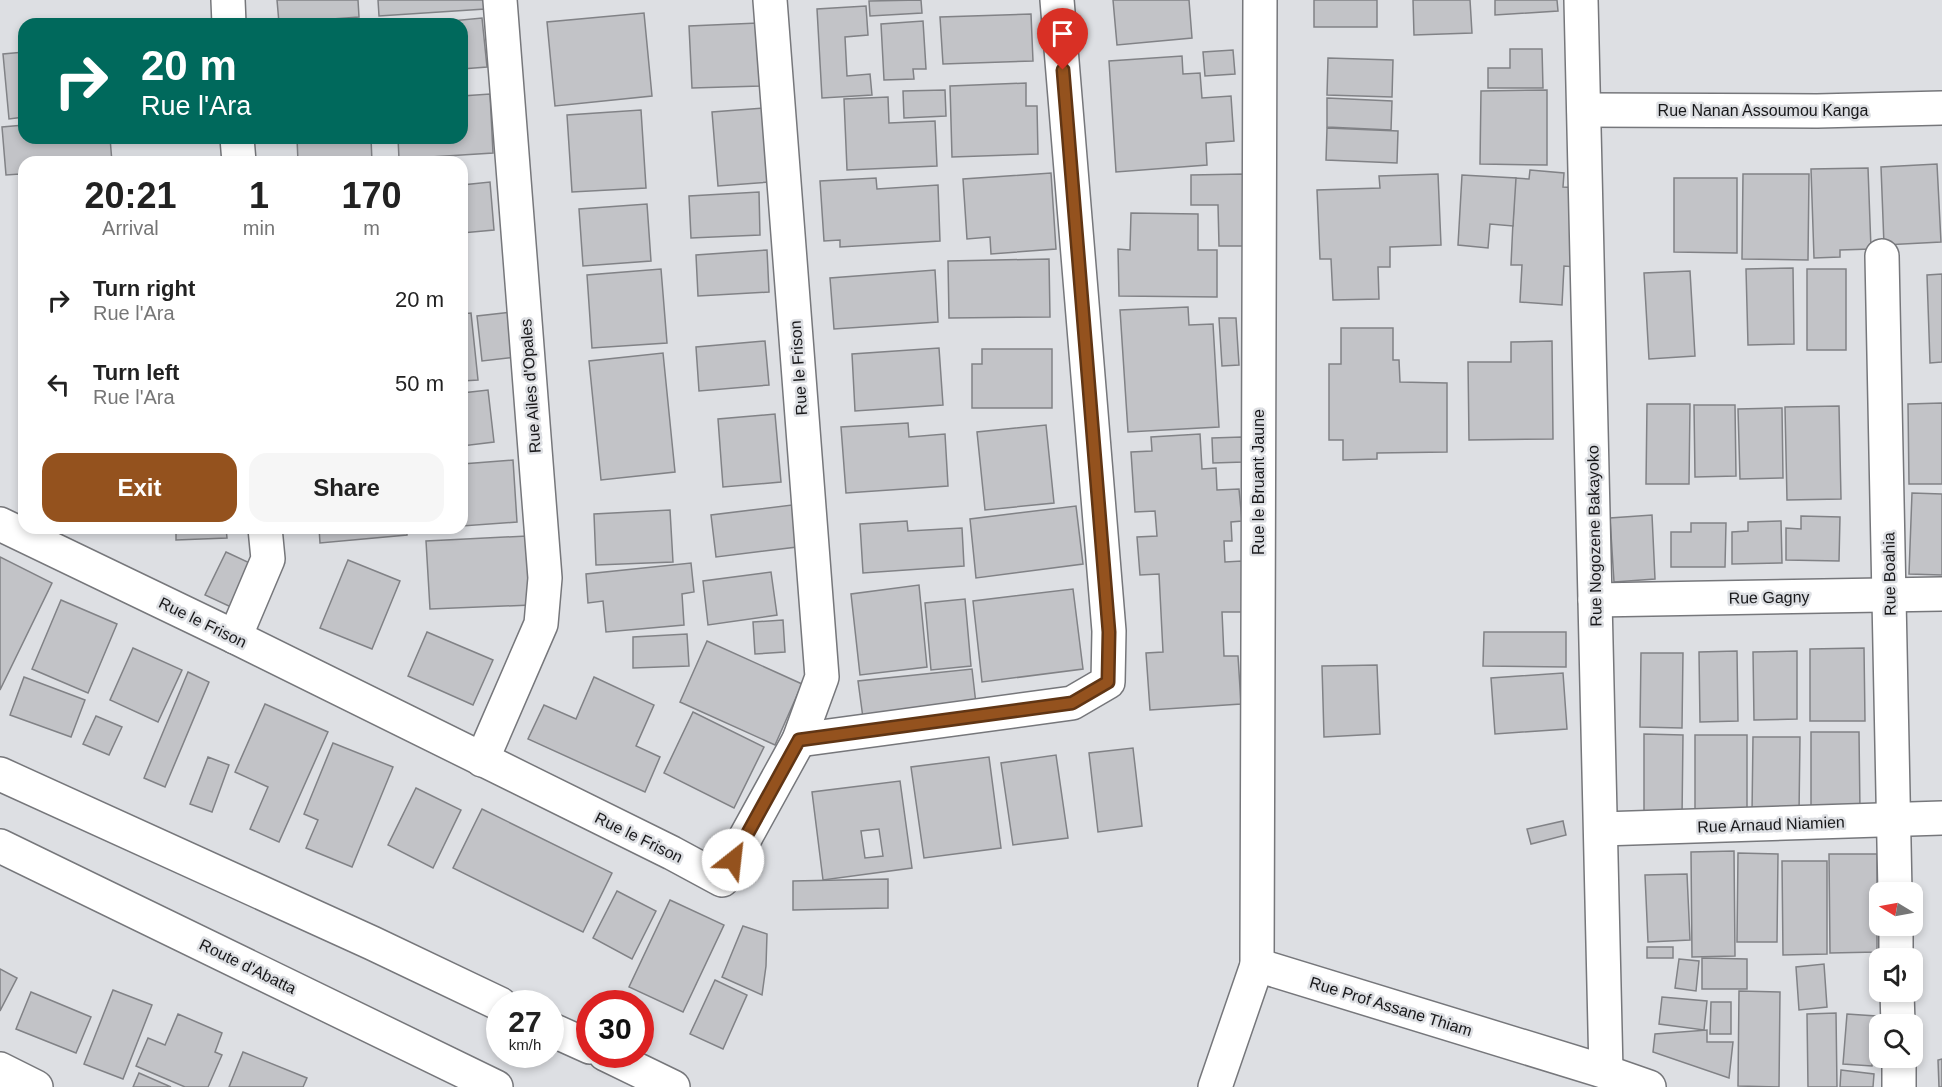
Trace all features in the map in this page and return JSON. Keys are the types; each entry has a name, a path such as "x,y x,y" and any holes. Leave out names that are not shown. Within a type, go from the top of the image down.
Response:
{"street":[{"path":"228,0 229,18"},
{"name":"Rue Ailes d'Opales","path":"482,759 541,624 545,578 500,0"},
{"name":"Rue le Frison","path":"21,534 235,637 672,853 722,880 799,740 822,677 770,0"},
{"path":"799,740 1072,703 1108,682 1109,632 1057,0"},
{"name":"Rue le Bruant Jaune","path":"1257,965 1260,0"},
{"name":"Rue Nogozene Bakayoko","path":"1581,0 1606,1072"},
{"name":"Rue Nanan Assoumou Kanga","path":"1584,110 1817,111 1942,108"},
{"name":"Rue Boahia","path":"1882,256 1895,882"},
{"name":"Rue le Frison","path":"0,524 18,533"},
{"path":"235,637 267,559 265,534"},
{"name":"Rue Gagny","path":"1595,600 1942,594"},
{"path":"0,774 486,997"},
{"name":"Rue Arnaud Niamien","path":"1600,829 1942,818"},
{"name":"Route d'Abatta","path":"0,846 496,1087"},
{"path":"1215,1087 1257,965"},
{"name":"Rue Prof Assane Thiam","path":"1257,965 1606,1072 1648,1087"},
{"path":"634,1068 673,1087"},
{"path":"1899,1068 1899,1087"},
{"path":"0,1069 36,1087"}],"building":[{"path":"277,0 358,0 359,17 279,18"},
{"path":"378,0 484,0 485,9 379,16"},
{"path":"921,0 922,13 870,16 869,1"},
{"path":"1113,0 1189,0 1192,38 1117,45"},
{"path":"1314,0 1377,0 1377,27 1314,27"},
{"path":"1413,0 1470,0 1472,33 1414,35"},
{"path":"1495,0 1557,0 1558,11 1495,15"},
{"path":"866,6 868,35 845,37 847,76 870,74 872,95 822,98 817,9"},
{"path":"644,13 652,96 555,106 547,22"},
{"path":"1031,14 1033,61 943,64 940,17"},
{"path":"482,18 487,67 468,69 468,19"},
{"path":"923,21 926,69 913,69 914,79 884,80 881,24"},
{"path":"758,23 761,86 692,88 689,26"},
{"path":"1510,49 1542,49 1543,88 1488,88 1488,68 1510,68"},
{"path":"1233,50 1235,74 1205,76 1203,52"},
{"path":"18,53 18,118 9,119 3,54"},
{"path":"1182,56 1183,74 1200,73 1202,98 1231,96 1234,141 1206,143 1207,165 1116,172 1109,61"},
{"path":"1328,58 1393,60 1392,97 1327,95"},
{"path":"1026,83 1026,106 1037,106 1038,154 952,157 950,86"},
{"path":"945,90 946,116 904,118 903,91"},
{"path":"1547,90 1547,165 1480,164 1481,91"},
{"path":"490,94 493,153 399,156 398,144 468,144 468,96"},
{"path":"888,97 889,123 935,121 937,166 847,170 844,99"},
{"path":"1327,98 1392,101 1391,130 1327,127"},
{"path":"764,108 770,182 718,186 712,112"},
{"path":"641,110 646,188 572,192 567,115"},
{"path":"18,126 18,144 110,144 112,156 18,156 18,174 6,175 2,127"},
{"path":"1327,128 1398,131 1397,163 1326,160"},
{"path":"297,144 371,144 372,156 298,156"},
{"path":"1937,164 1941,242 1884,245 1881,167"},
{"path":"1868,168 1871,249 1840,250 1840,257 1814,258 1811,169"},
{"path":"1530,170 1564,173 1563,187 1580,188 1576,267 1564,266 1562,305 1520,302 1522,265 1511,265 1515,178 1529,179"},
{"path":"1051,173 1056,249 991,254 990,237 967,239 963,179"},
{"path":"1245,174 1246,246 1219,246 1218,205 1191,205 1191,175"},
{"path":"1438,174 1441,245 1390,247 1390,267 1378,267 1379,299 1333,300 1331,259 1320,259 1317,190 1380,188 1379,176"},
{"path":"1743,174 1809,174 1808,260 1742,259"},
{"path":"1462,175 1516,178 1513,226 1490,224 1488,248 1458,245"},
{"path":"876,178 877,189 938,185 940,241 840,247 840,240 824,241 820,181"},
{"path":"1674,178 1737,178 1737,253 1674,252"},
{"path":"490,182 494,230 468,232 468,184"},
{"path":"759,192 760,235 691,238 689,196"},
{"path":"647,204 651,261 583,266 579,209"},
{"path":"1131,213 1198,214 1198,250 1217,250 1217,297 1119,296 1118,249 1130,250"},
{"path":"767,250 769,292 698,296 696,255"},
{"path":"1049,259 1050,317 949,318 948,261"},
{"path":"1793,268 1794,344 1748,345 1746,269"},
{"path":"661,269 667,343 592,348 587,275"},
{"path":"1807,269 1846,269 1846,350 1807,350"},
{"path":"935,270 938,322 834,329 830,278"},
{"path":"1690,271 1695,356 1649,359 1644,273"},
{"path":"1942,274 1942,362 1930,363 1927,275"},
{"path":"1188,307 1189,325 1213,324 1219,427 1128,432 1120,310"},
{"path":"512,312 517,357 482,361 477,316"},
{"path":"468,313 471,313 478,380 468,381"},
{"path":"1219,318 1236,318 1239,365 1222,366"},
{"path":"1341,328 1393,328 1393,360 1399,360 1400,382 1447,383 1447,452 1377,453 1377,459 1343,460 1343,440 1329,440 1329,364 1341,364"},
{"path":"765,341 769,385 699,391 696,347"},
{"path":"1552,341 1553,439 1469,440 1468,362 1511,362 1511,342"},
{"path":"939,348 943,405 855,411 852,354"},
{"path":"982,349 1052,349 1052,408 972,408 972,364 982,364"},
{"path":"663,353 675,472 601,480 589,361"},
{"path":"488,390 494,442 468,445 468,392"},
{"path":"1942,403 1942,484 1909,484 1908,404"},
{"path":"1647,404 1690,404 1689,484 1646,484"},
{"path":"1694,405 1735,405 1736,476 1695,477"},
{"path":"1839,406 1841,499 1787,500 1785,407"},
{"path":"1782,408 1783,478 1740,479 1738,409"},
{"path":"775,414 781,482 723,487 718,419"},
{"path":"908,423 909,437 945,434 948,486 846,493 841,427"},
{"path":"1046,425 1054,503 985,510 977,432"},
{"path":"1200,434 1202,469 1216,468 1217,490 1239,489 1242,521 1231,522 1232,541 1224,541 1225,562 1242,561 1245,612 1222,612 1224,656 1238,656 1241,704 1150,710 1146,653 1163,652 1159,574 1140,575 1137,537 1157,536 1155,511 1135,512 1131,452 1152,451 1151,437"},
{"path":"1242,437 1244,462 1213,463 1212,438"},
{"path":"513,460 517,522 468,526 468,464"},
{"path":"1912,493 1942,494 1942,575 1909,574"},
{"path":"792,505 797,547 716,557 711,515"},
{"path":"1076,506 1083,564 976,578 970,519"},
{"path":"670,510 673,562 596,565 594,514"},
{"path":"1652,515 1655,579 1614,582 1610,518"},
{"path":"1801,516 1840,517 1839,561 1786,560 1786,528 1801,529"},
{"path":"907,521 908,531 962,528 964,566 863,573 860,524"},
{"path":"1781,521 1782,563 1732,564 1732,532 1748,531 1748,522"},
{"path":"1691,523 1726,523 1725,567 1671,567 1671,532 1691,532"},
{"path":"176,534 227,534 227,538 176,540"},
{"path":"319,534 407,534 407,535 320,543"},
{"path":"527,536 531,605 430,609 426,541"},
{"path":"226,552 252,564 231,607 205,595"},
{"path":"0,557 52,583 0,690"},
{"path":"348,560 400,581 372,649 320,628"},
{"path":"691,563 694,592 682,594 684,625 606,632 603,601 588,603 586,574"},
{"path":"771,572 777,615 708,625 703,581"},
{"path":"919,585 927,667 860,675 851,594"},
{"path":"1073,589 1083,669 982,682 973,601"},
{"path":"965,599 971,666 931,670 925,603"},
{"path":"61,600 117,624 88,693 32,669"},
{"path":"783,620 785,652 755,654 753,622"},
{"path":"427,632 493,660 473,705 408,676"},
{"path":"1484,632 1566,632 1566,667 1483,666"},
{"path":"687,634 689,666 633,668 633,637"},
{"path":"707,641 802,684 775,745 680,702"},
{"path":"133,648 182,670 158,722 110,700"},
{"path":"1864,648 1865,721 1810,721 1810,649"},
{"path":"1737,651 1738,721 1700,722 1699,652"},
{"path":"1797,651 1797,719 1754,720 1753,652"},
{"path":"1641,653 1683,653 1682,728 1640,727"},
{"path":"1377,665 1380,734 1324,737 1322,666"},
{"path":"972,669 976,704 863,718 858,681"},
{"path":"188,672 209,682 165,787 144,778"},
{"path":"1563,673 1567,729 1495,734 1491,678"},
{"path":"24,677 85,700 71,737 10,715"},
{"path":"594,677 654,705 636,746 660,757 645,792 528,739 544,705 576,719"},
{"path":"265,704 328,732 279,842 250,829 268,787 235,772"},
{"path":"693,712 764,747 734,808 664,773"},
{"path":"96,716 122,727 109,755 83,744"},
{"path":"1811,732 1859,732 1860,811 1811,811"},
{"path":"1644,734 1683,735 1682,818 1644,818"},
{"path":"1695,735 1747,735 1747,820 1695,820"},
{"path":"1753,737 1800,737 1799,814 1752,814"},
{"path":"333,743 393,767 352,867 306,848 318,820 304,814"},
{"path":"1133,748 1142,826 1098,832 1089,753"},
{"path":"1056,755 1068,838 1013,845 1001,763"},
{"path":"208,757 229,765 212,812 190,804"},
{"path":"989,757 1001,848 924,858 911,767"},
{"path":"900,781 912,868 823,880 812,792","holes":["879,829 883,856 865,858 861,831"]},
{"path":"416,788 461,810 433,868 388,845"},
{"path":"482,809 612,873 583,932 453,868"},
{"path":"1563,821 1566,835 1531,844 1527,829"},
{"path":"1734,851 1735,956 1692,957 1691,852"},
{"path":"1738,853 1778,854 1777,942 1737,942"},
{"path":"1829,854 1877,854 1877,882 1869,882 1869,936 1877,936 1877,948 1869,948 1869,952 1830,953"},
{"path":"1782,861 1827,861 1827,954 1783,955"},
{"path":"1687,874 1690,940 1648,942 1645,875"},
{"path":"888,879 888,908 793,910 793,881"},
{"path":"617,891 656,911 632,959 593,938"},
{"path":"670,900 724,925 683,1012 654,999 654,990 635,990 629,987"},
{"path":"743,926 767,934 762,995 722,977"},
{"path":"1647,947 1673,947 1673,958 1647,958"},
{"path":"1702,958 1747,959 1747,989 1702,989"},
{"path":"1679,959 1699,961 1696,991 1675,988"},
{"path":"1824,964 1827,1007 1799,1010 1796,967"},
{"path":"0,969 17,978 0,1011"},
{"path":"715,980 747,995 723,1049 690,1034"},
{"path":"113,990 152,1005 123,1079 84,1064"},
{"path":"1739,991 1780,992 1779,1087 1738,1086"},
{"path":"31,992 91,1017 76,1053 16,1029"},
{"path":"1662,997 1707,1001 1704,1030 1659,1024"},
{"path":"1711,1002 1731,1002 1731,1034 1710,1034"},
{"path":"1836,1013 1837,1087 1808,1087 1807,1014"},
{"path":"178,1014 222,1033 215,1052 222,1055 208,1087 185,1087 136,1066 148,1038 165,1045"},
{"path":"1847,1014 1869,1016 1869,1066 1843,1064"},
{"path":"1707,1030 1707,1042 1733,1042 1729,1078 1653,1052 1655,1034"},
{"path":"243,1052 307,1078 303,1087 229,1087"},
{"path":"1942,1059 1942,1087 1939,1087 1938,1060"},
{"path":"1841,1070 1874,1074 1873,1087 1840,1087"},
{"path":"139,1073 171,1087 133,1087"}],"route":[{"path":"733,860 799,740 1072,703 1108,682 1109,632 1063,70"}]}
